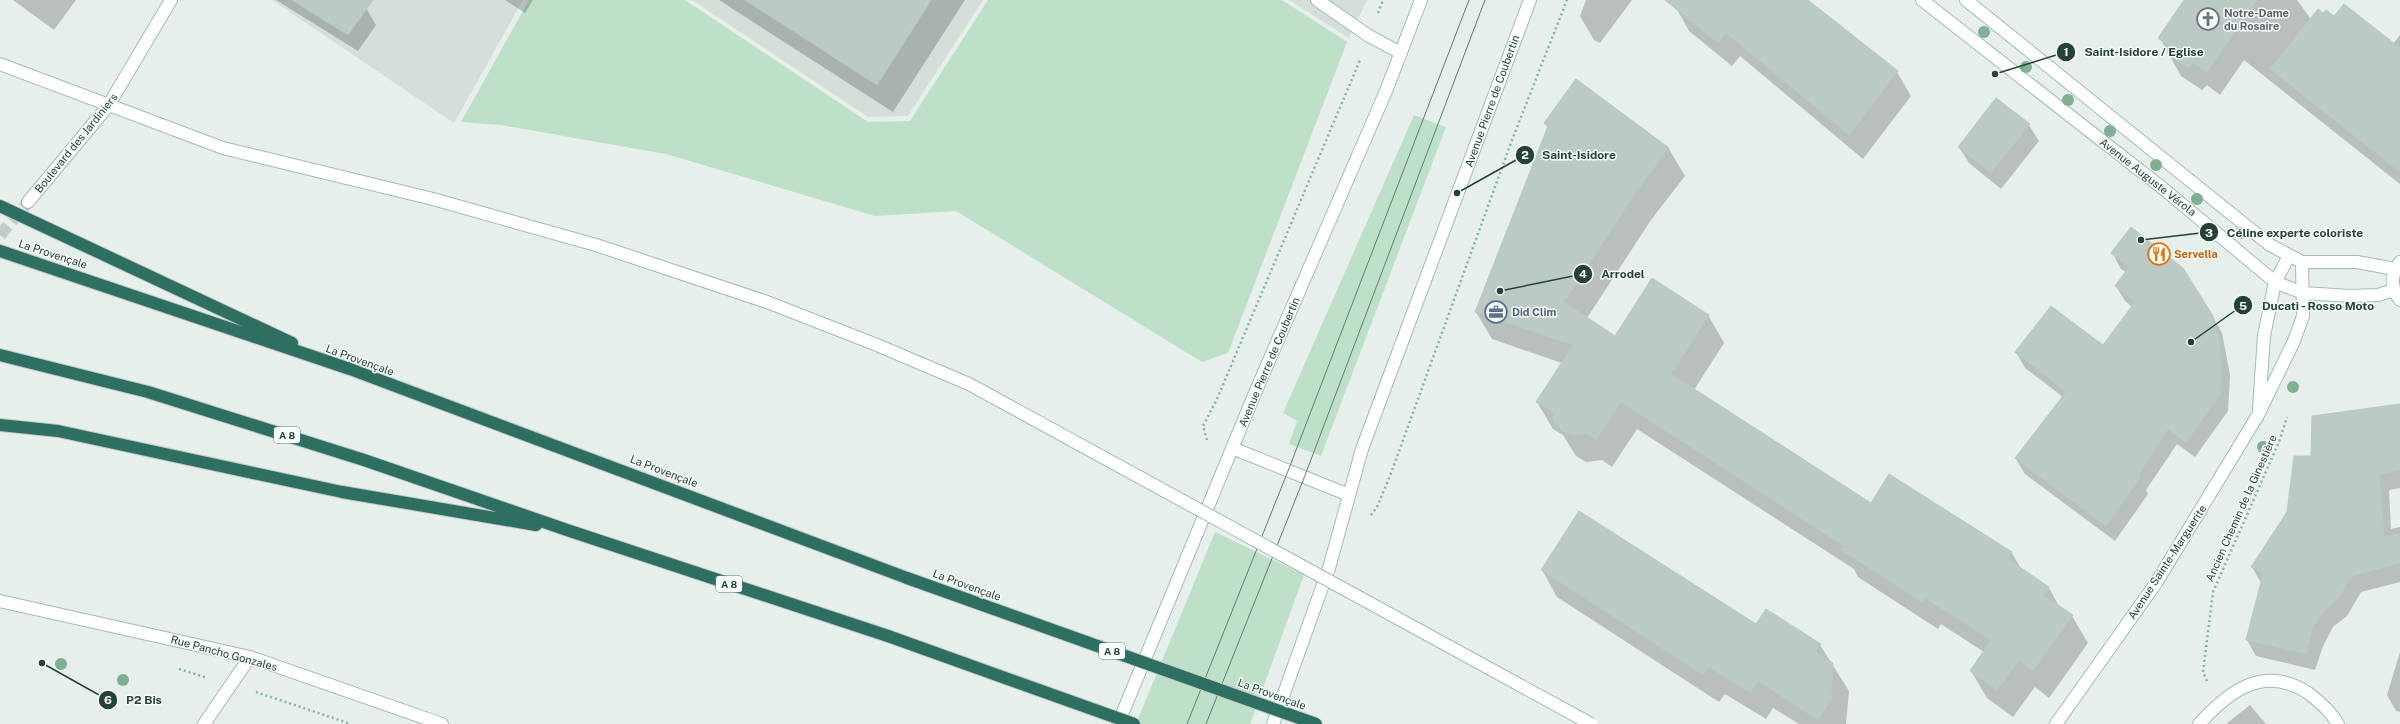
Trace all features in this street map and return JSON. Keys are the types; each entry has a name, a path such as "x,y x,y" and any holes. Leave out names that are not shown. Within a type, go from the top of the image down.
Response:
{"highway":[{"path":"0,206 350,369"},
{"name":"La Provençale","path":"0,251 350,369 907,578 1316,724"},
{"name":"A 8","path":"0,355 156,394 364,460 570,531 888,636 1134,724"},
{"path":"0,425 58,431 342,492 570,531"}],"street":[{"name":"Boulevard des Jardiniers","path":"28,202 108,106 149,40 170,0"},
{"path":"1317,0 1369,36 1401,53"},
{"name":"Avenue Pierre de Coubertin","path":"1118,724 1232,448 1401,53 1421,0"},
{"name":"Avenue Pierre de Coubertin","path":"1272,724 1329,568 1362,449 1530,0"},
{"name":"Avenue Auguste Vérola","path":"1922,0 2165,190 2275,282 2303,294 2357,296 2397,295"},
{"name":"Avenue Auguste Vérola","path":"1966,0 2270,245 2302,262 2357,262 2397,265"},
{"path":"0,64 108,106 223,148 433,199 596,245 767,302 877,345 969,384 1591,724"},
{"name":"Avenue Sainte-Marguerite","path":"2258,415 2264,336 2275,282 2289,256"},
{"name":"Avenue Sainte-Marguerite","path":"2056,724 2156,583 2258,415 2294,341 2302,316 2302,262"},
{"path":"2397,265 2392,283 2397,295"},
{"path":"1232,448 1349,495"},
{"name":"Rue Pancho Gonzales","path":"0,601 250,657 442,724"},
{"path":"204,724 250,657"},
{"path":"2199,724 2217,704 2241,687 2269,680 2294,684 2313,697 2334,717 2338,724"}],"path":[{"path":"1203,426 1217,399 1383,0"},
{"path":"1369,518 1377,507 1390,476 1512,140 1567,0"},
{"name":"Ancien Chemin de la Ginestière","path":"2217,704 2203,672 2213,592 2279,442 2288,413"},
{"path":"171,667 231,684 352,724"}],"shaded area":[{"path":"272,0 523,0 454,123"},
{"path":"692,0 983,0 908,116 868,117"},
{"path":"1289,0 1367,0 1349,38"}],"green space":[{"path":"529,0 685,0 868,122 910,121 988,0 1282,0 1347,42 1228,353 1202,362 956,211 875,216 666,154 501,125 461,122"},
{"path":"1414,115 1446,127 1321,456 1289,444 1297,421 1283,413"},
{"path":"1215,532 1304,575 1250,724 1136,724"}],"building":[{"path":"292,0 373,0 348,35"},
{"path":"745,0 931,0 877,85"},
{"path":"1665,0 1808,0 1898,71 1849,135 1726,33 1718,43"},
{"name":"Notre-Dame du Rosaire","path":"2184,0 2257,0 2207,72 2193,63 2188,68 2167,53 2171,48 2158,38"},
{"path":"2344,4 2400,48 2400,172 2270,69 2318,9 2323,13 2326,10 2334,16"},
{"path":"1576,79 1669,148 1636,192 1564,302 1615,336 1652,278 1709,315 1671,374 1871,503 1889,474 2012,552 2008,559 2049,587 2044,596 2073,615 2033,671 2019,660 1997,690 1970,671 1991,640 1925,598 1922,602 1841,550 1844,546 1621,402 1596,440 1585,433 1575,435 1564,433 1554,422 1553,412 1536,402 1573,345 1475,312 1548,126 1544,123"},
{"path":"1996,98 2030,124 1991,173 1958,147"},
{"path":"2131,227 2183,268 2213,316 2220,342 2222,378 2220,395 2186,443 2168,429 2138,476 2140,478 2106,526 2015,458 2066,392 2015,352 2051,306 2103,345 2135,302 2115,286 2129,267 2111,253"},
{"path":"2400,404 2400,470 2380,474 2384,537 2400,534 2400,563 2352,576 2338,599 2324,611 2312,629 2306,654 2246,640 2263,574 2251,567 2287,512 2294,456 2311,456 2312,416"},
{"path":"1579,511 1756,624 1766,609 1821,644 1816,652 1833,663 1831,700 1818,720 1758,681 1750,693 1709,667 1703,675 1541,570"}],"tunnel":[{"path":"0,235 28,202"}],"tram line":[{"path":"1187,724 1288,471 1469,0"},
{"path":"1206,724 1304,478 1485,0"}],"place":[{"name":"Notre-Dame du Rosaire","path":"2208,19"},
{"name":"Saint-Isidore / Eglise","path":"1995,74"},
{"name":"Saint-Isidore","path":"1457,193"},
{"name":"Céline experte coloriste","path":"2141,240"},
{"name":"Servella","path":"2159,254"},
{"name":"Arrodel","path":"1500,291"},
{"name":"Did Clim","path":"1496,312"},
{"name":"Ducati - Rosso Moto","path":"2191,342"},
{"name":"P2 Bis","path":"42,663"}]}
